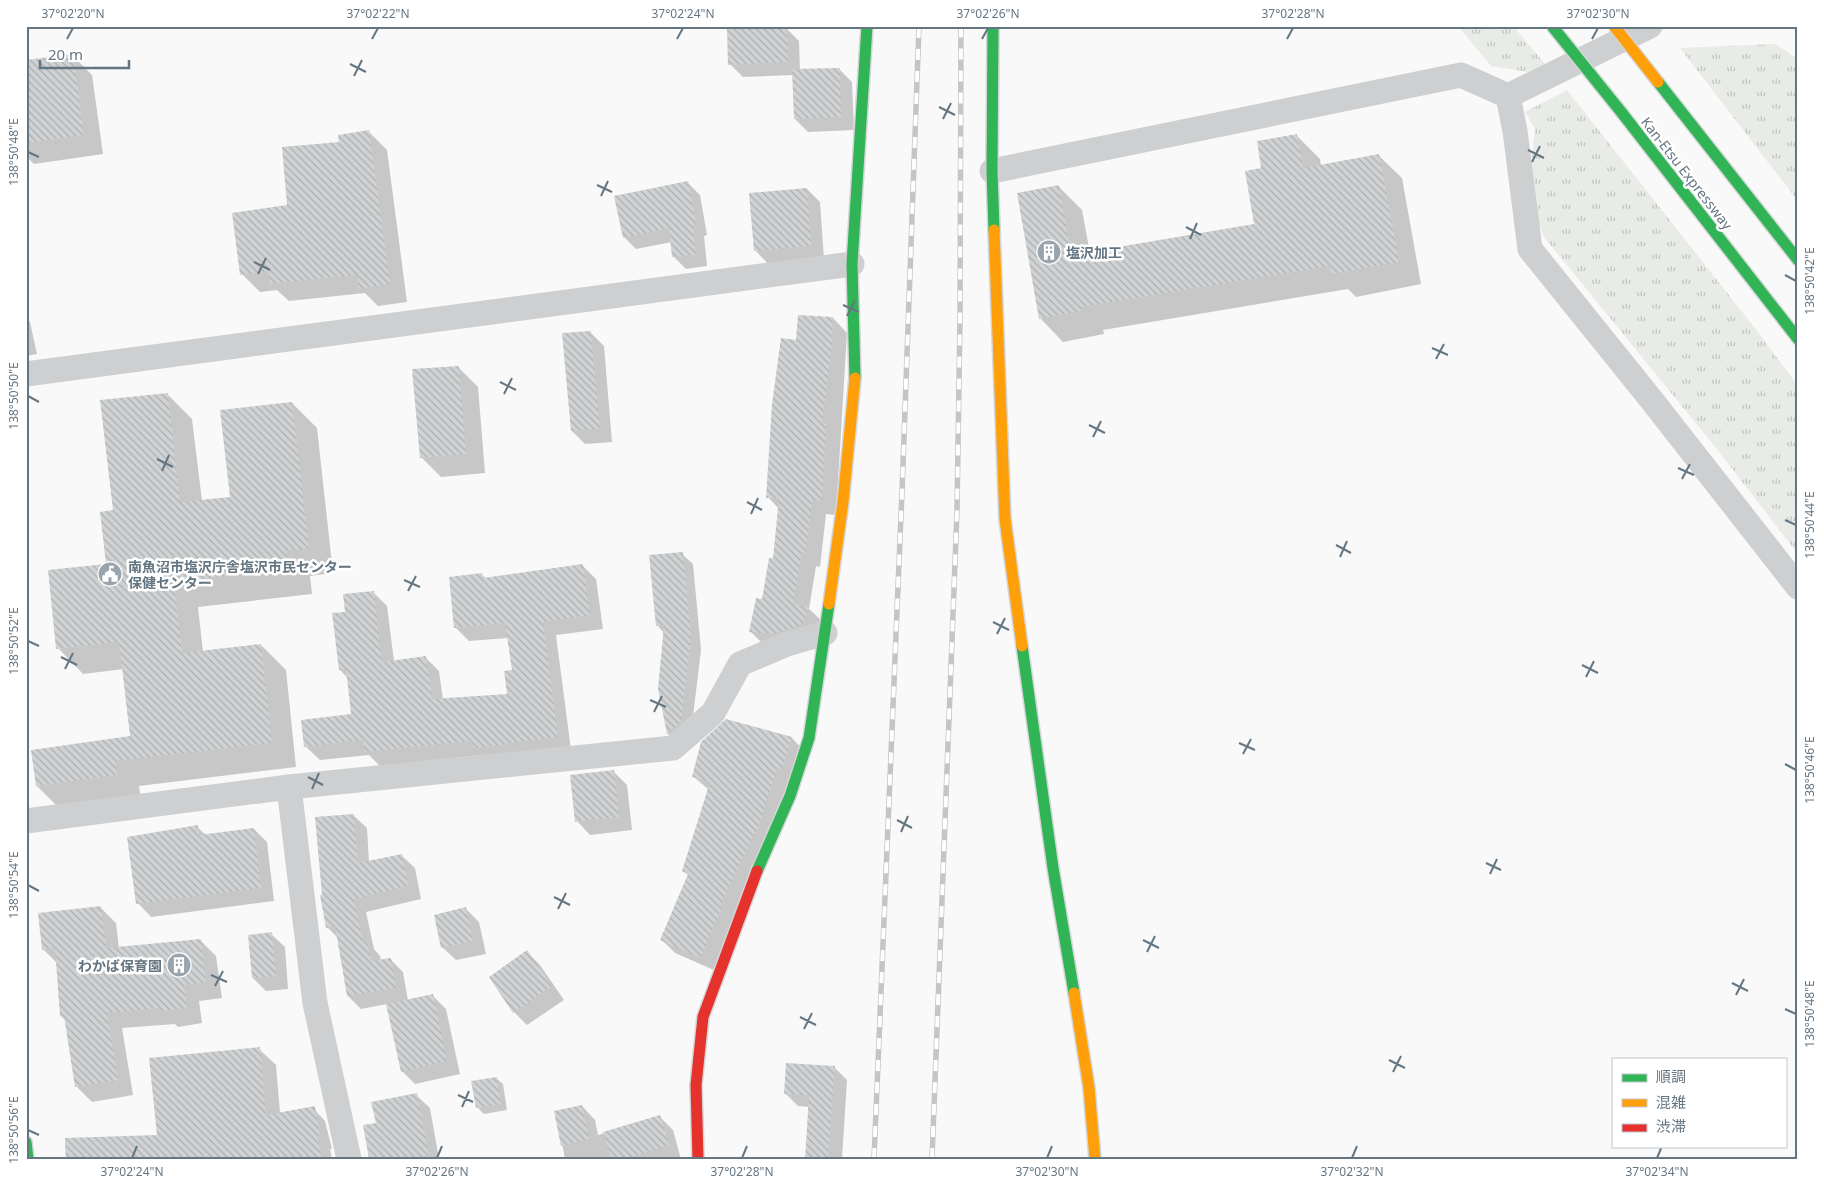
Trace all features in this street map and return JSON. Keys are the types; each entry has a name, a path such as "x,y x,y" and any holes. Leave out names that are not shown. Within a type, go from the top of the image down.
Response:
{"main road":[{"path":"698,1159 696,1085 703,1017 752,878 790,796 809,738 825,633 843,502 855,379 852,264 867,26"},
{"path":"993,26 992,171 1005,519 1054,868 1089,1088 1095,1159"},
{"name":"Kan-Etsu Expressway","path":"1552,26 1798,339"},
{"path":"1614,26 1798,260"},
{"path":"26,1142 28,1159"}],"street":[{"path":"992,171 1461,76 1508,96 1650,26"},
{"path":"1508,96 1515,131 1530,249 1798,587"},
{"path":"26,374 852,264"},
{"path":"26,822 290,787 673,748 713,713 740,664 787,644 825,633"},
{"path":"290,787 315,1003 349,1159"}],"green space":[{"path":"1458,26 1513,26 1547,66 1527,72 1491,66"},
{"path":"1775,44 1798,59 1798,201 1680,48"},
{"path":"1567,90 1758,332 1798,386 1798,554 1716,448 1544,237 1532,207 1530,173 1535,129 1525,112"}],"building":[{"path":"787,26 788,62 728,65 727,29"},
{"path":"73,54 84,135 26,143 26,60"},
{"path":"840,68 841,117 794,119 792,69"},
{"path":"369,130 390,284 359,289 357,275 270,284 268,271 240,275 232,213 287,205 282,147 339,142 338,135"},
{"path":"1297,134 1303,168 1379,154 1399,262 1331,274 1330,266 1081,307 1081,311 1039,319 1017,193 1059,185 1071,255 1254,224 1245,171 1261,168 1257,141"},
{"path":"688,181 696,223 693,223 696,255 672,257 669,228 623,238 614,196"},
{"path":"807,188 811,246 754,251 749,193"},
{"path":"798,315 833,317 832,345 822,423 826,423 822,501 812,500 806,553 802,552 793,604 809,607 803,624 774,634 749,632 756,598 762,599 769,558 773,558 779,498 766,498 772,404 781,338 796,340"},
{"path":"591,331 600,429 571,431 562,333"},
{"path":"459,366 466,454 420,458 412,369"},
{"name":"南魚沼市塩沢庁舎塩沢市民センター 保健センター","path":"168,393 180,502 230,497 220,410 292,402 309,548 286,551 288,569 174,582 182,653 261,644 272,743 115,761 117,775 36,786 31,750 130,736 119,642 56,649 48,570 106,564 100,512 113,510 100,400"},
{"path":"683,552 691,638 681,722 667,734 658,689 664,625 656,626 649,555"},
{"path":"583,564 590,615 543,622 558,737 473,748 472,741 365,752 363,740 304,747 301,720 351,714 346,669 339,670 332,613 345,612 343,594 374,591 382,662 426,656 432,699 507,694 504,671 512,670 505,623 454,628 449,577 482,573 483,578"},
{"path":"726,719 792,737 782,769 777,768 757,831 720,906 722,907 700,958 660,940 688,874 682,871 710,782 692,777 701,742"},
{"path":"614,770 619,817 575,822 570,775"},
{"path":"354,814 358,863 402,854 408,886 354,899 363,942 367,941 371,961 391,958 396,988 347,996 335,926 326,928 320,895 322,895 315,817"},
{"path":"198,825 199,835 254,828 261,888 136,904 127,837"},
{"path":"101,906 106,948 201,939 206,982 184,985 187,1008 161,1011 160,1008 107,1013 118,1080 75,1087 64,1016 60,1016 55,948 42,950 38,913"},
{"path":"466,907 473,941 441,948 434,915"},
{"path":"272,932 276,976 252,978 248,935"},
{"path":"527,950 552,986 513,1013 489,977"},
{"path":"433,994 447,1061 401,1072 386,1004"},
{"path":"260,1047 266,1115 315,1106 320,1136 317,1136 322,1159 205,1159 205,1156 173,1159 66,1159 65,1138 157,1135 149,1058"},
{"path":"786,1063 835,1066 828,1159 805,1159 809,1095 784,1094"},
{"path":"497,1077 501,1104 476,1108 471,1081"},
{"path":"417,1093 429,1155 412,1159 369,1159 363,1125 376,1123 371,1102"},
{"path":"582,1105 589,1139 561,1146 554,1111"},
{"path":"660,1115 669,1145 625,1159 611,1159 603,1132"}],"railway":[{"path":"874,1159 902,492 919,26"},
{"path":"932,1159 957,511 961,26"}],"traffic: fast":[{"path":"855,378 852,264 867,26"},
{"path":"993,26 992,171 994,230"},
{"path":"1552,26 1622,113"},
{"path":"1658,82 1798,260"},
{"path":"1622,113 1798,339"},
{"path":"757,871 790,796 809,738 829,604"},
{"path":"1022,646 1053,868 1074,993"},
{"path":"26,1142 28,1159"}],"traffic: slow":[{"path":"1614,26 1658,82"},
{"path":"994,230 1005,519 1022,646"},
{"path":"829,604 843,502 855,378"},
{"path":"1074,993 1089,1088 1095,1159"}],"traffic: jam":[{"path":"698,1159 696,1085 703,1017 757,871"}],"place":[{"name":"塩沢加工","path":"1049,252"},
{"name":"南魚沼市塩沢庁舎塩沢市民センター 保健センター","path":"110,574"},
{"name":"わかば保育園","path":"179,965"}]}
